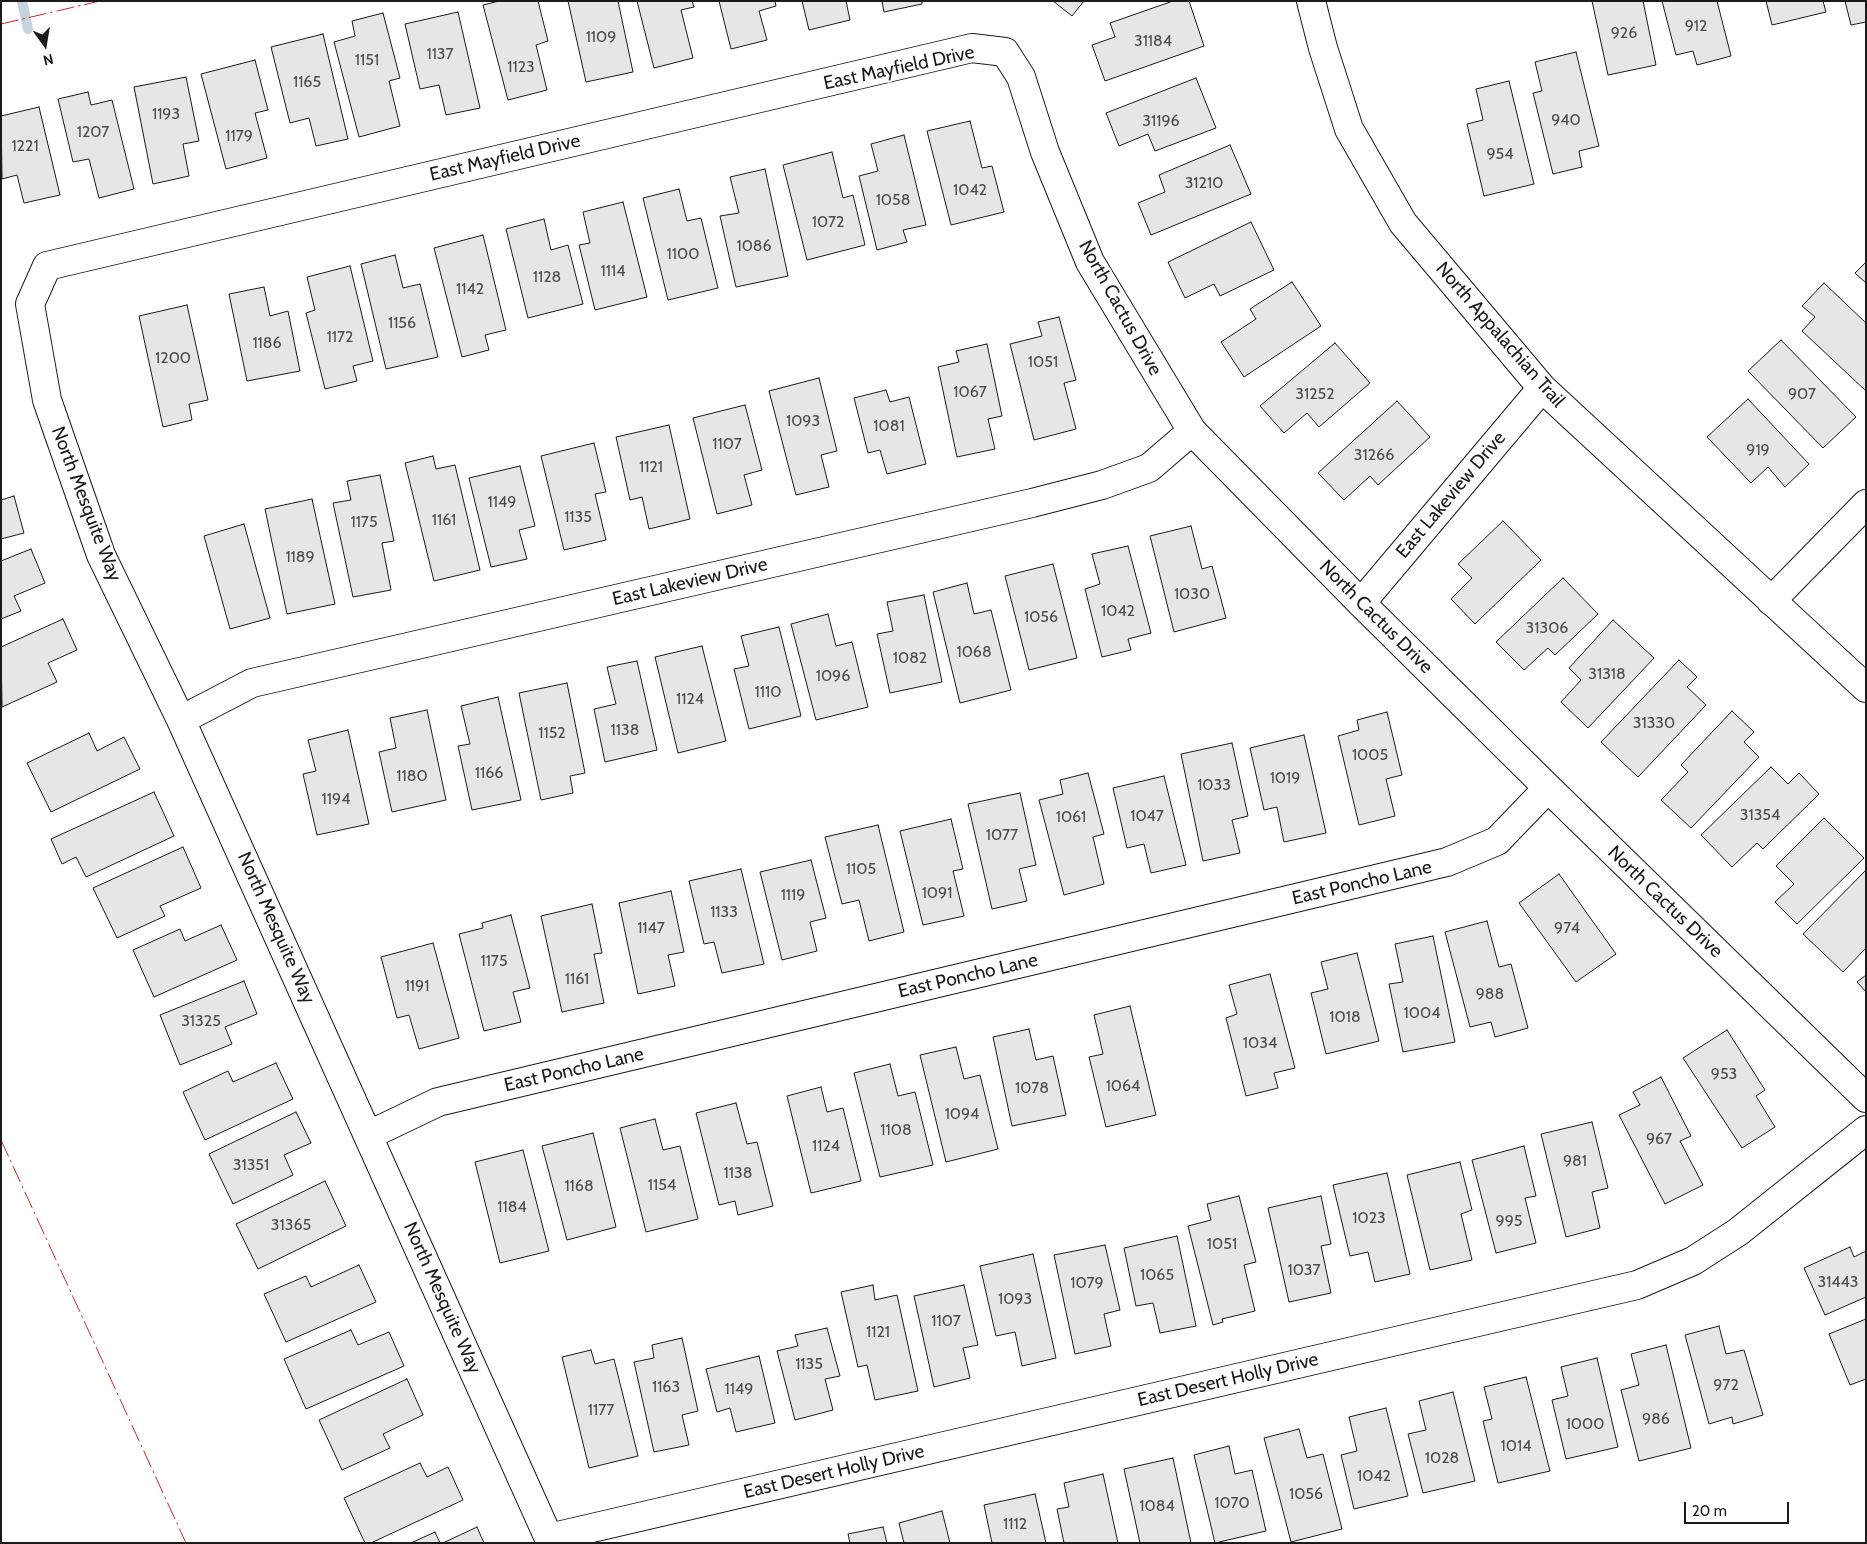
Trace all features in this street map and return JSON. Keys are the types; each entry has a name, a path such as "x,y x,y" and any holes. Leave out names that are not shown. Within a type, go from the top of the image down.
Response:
{"street":[{"name":"North Appalachian Trail","path":"1311,1 1323,48 1349,129 1403,223 1542,388 1866,688"},
{"name":"East Mayfield Drive","path":"30,304 47,266 972,48 1005,52"},
{"name":"North Cactus Drive","path":"1005,52 1021,77 1045,152 1090,262 1192,431 1361,603 1866,1098"},
{"name":"North Mesquite Way","path":"30,304 47,400 102,555 181,720 370,1135 550,1540"},
{"name":"East Lakeview Drive","path":"1361,603 1542,388"},
{"name":"East Lakeview Drive","path":"181,720 252,683 1102,485 1149,468 1192,431"},
{"path":"1771,601 1866,504"},
{"name":"East Poncho Lane","path":"370,1135 438,1102 1447,862 1497,841 1548,788"},
{"name":"East Desert Holly Drive","path":"550,1540 1637,1285 1693,1261 1738,1232 1866,1130"}],"building":[{"path":"499,1 538,1 548,41 536,45 547,90 508,100 483,5"},
{"path":"568,1 618,1 633,72 586,82"},
{"path":"637,1 692,1 694,7 681,10 693,58 654,68"},
{"path":"719,1 775,1 776,6 759,11 767,40 731,49"},
{"path":"802,1 846,1 850,20 809,30"},
{"path":"882,1 922,1 922,4 884,12"},
{"path":"1053,1 1084,1 1072,16"},
{"path":"1173,1 1189,1 1204,46 1105,81 1092,45 1115,37 1110,23"},
{"path":"1592,1 1643,1 1656,65 1608,75"},
{"path":"1662,1 1717,1 1731,56 1697,65 1693,51 1676,55"},
{"path":"1766,1 1823,1 1826,12 1772,25"},
{"path":"1845,1 1866,1 1866,22 1851,25"},
{"path":"458,12 480,108 446,115 439,85 420,89 405,24"},
{"path":"383,13 400,78 389,81 400,126 359,137 334,42 355,36 352,21"},
{"path":"323,34 348,139 316,146 309,118 290,123 271,47"},
{"path":"1576,52 1599,146 1579,151 1582,167 1553,174 1533,93 1542,91 1535,62"},
{"path":"255,60 268,110 255,113 267,158 226,169 201,74"},
{"path":"186,77 199,141 183,144 189,176 153,184 134,87"},
{"path":"1196,78 1216,128 1155,151 1148,134 1119,146 1106,113"},
{"path":"1509,81 1534,184 1484,196 1467,124 1483,120 1476,89"},
{"path":"88,92 91,105 112,100 134,189 99,198 89,159 73,162 58,99"},
{"path":"39,107 60,195 24,203 17,175 2,179 1,116"},
{"path":"970,121 982,168 992,166 1004,212 951,225 927,131"},
{"path":"904,135 926,225 903,230 907,242 877,250 859,176 878,171 871,144"},
{"path":"1230,145 1251,194 1151,235 1138,203 1165,192 1159,175"},
{"path":"832,152 843,198 853,195 865,245 807,260 783,165"},
{"path":"765,169 788,276 736,287 720,216 739,213 730,177"},
{"path":"679,189 687,221 701,218 718,288 668,300 643,198"},
{"path":"623,202 647,297 595,310 579,245 590,243 583,212"},
{"path":"544,219 551,250 568,245 583,304 528,318 506,229"},
{"path":"1251,222 1274,270 1220,296 1214,284 1185,298 1168,262"},
{"path":"483,235 506,330 485,335 489,350 462,357 434,248"},
{"path":"395,255 403,288 420,284 438,357 386,369 361,264"},
{"path":"1866,262 1866,283 1855,273"},
{"path":"350,266 373,361 353,366 357,381 325,389 306,313 315,310 307,277"},
{"path":"1292,282 1321,326 1244,377 1221,342 1256,319 1250,309"},
{"path":"1824,283 1866,323 1866,391 1802,331 1815,317 1802,306"},
{"path":"264,287 270,316 288,311 300,371 247,381 229,294"},
{"path":"187,305 208,400 189,404 192,420 163,427 139,316"},
{"path":"1059,317 1076,380 1064,383 1076,429 1034,440 1010,344 1042,336 1038,322"},
{"path":"1781,340 1856,417 1823,448 1748,371"},
{"path":"1335,343 1370,383 1319,427 1307,413 1284,433 1260,406"},
{"path":"987,344 1002,416 988,419 995,449 957,457 938,367 959,362 956,351"},
{"path":"819,378 837,451 821,455 829,487 796,495 769,391"},
{"path":"886,390 890,402 909,397 926,464 887,474 880,450 868,453 854,398"},
{"path":"1748,399 1809,464 1785,487 1768,467 1751,483 1707,437"},
{"path":"1397,401 1430,437 1378,485 1370,476 1344,500 1318,473"},
{"path":"745,405 762,470 744,475 752,505 717,514 693,418"},
{"path":"669,425 690,519 649,529 642,497 630,500 616,437"},
{"path":"594,443 606,492 595,494 606,540 564,550 541,456"},
{"path":"433,456 436,469 455,465 480,570 434,581 405,463"},
{"path":"520,466 535,526 519,530 527,559 491,567 469,478"},
{"path":"380,475 394,541 382,543 391,590 353,597 333,503 351,500 347,481"},
{"path":"14,496 24,533 1,539 1,500"},
{"path":"312,499 335,604 287,614 265,509"},
{"path":"1503,521 1541,560 1475,624 1451,599 1472,578 1458,564"},
{"path":"244,524 270,618 230,629 204,536"},
{"path":"1191,526 1202,569 1212,566 1226,618 1174,632 1150,536"},
{"path":"1128,546 1151,633 1128,639 1131,650 1102,657 1085,589 1100,584 1092,554"},
{"path":"31,549 45,583 14,596 21,611 1,619 1,561"},
{"path":"1053,564 1077,658 1029,670 1005,576"},
{"path":"1563,578 1598,614 1555,655 1548,648 1524,670 1496,642"},
{"path":"967,583 974,614 991,610 1011,690 960,703 933,592"},
{"path":"924,595 942,682 890,693 877,634 893,631 887,602"},
{"path":"828,614 836,646 852,642 868,707 816,720 791,624"},
{"path":"63,619 77,650 48,663 57,682 2,707 1,647"},
{"path":"1613,620 1654,658 1588,728 1561,702 1581,680 1569,668"},
{"path":"779,627 801,716 749,729 734,669 749,666 741,636"},
{"path":"702,646 726,741 678,753 655,657"},
{"path":"1679,660 1697,677 1687,687 1706,705 1638,777 1601,742"},
{"path":"637,661 657,750 605,762 594,709 616,704 607,667"},
{"path":"567,683 585,773 570,776 573,793 541,800 519,693"},
{"path":"498,697 521,800 472,810 458,746 470,744 461,706"},
{"path":"427,710 446,800 392,812 379,752 396,748 390,718"},
{"path":"1732,711 1754,732 1744,742 1759,757 1691,828 1661,800 1688,772 1681,765"},
{"path":"1387,712 1402,775 1386,779 1395,816 1359,825 1338,736 1359,730 1357,720"},
{"path":"348,730 369,824 317,835 303,774 316,771 308,740"},
{"path":"89,733 97,751 124,737 140,769 51,812 27,763"},
{"path":"1304,735 1326,833 1284,842 1277,807 1264,810 1250,748"},
{"path":"1232,743 1248,816 1232,820 1240,853 1203,861 1181,754"},
{"path":"1771,767 1788,784 1799,773 1819,794 1763,849 1757,843 1732,867 1701,835"},
{"path":"1088,773 1104,834 1093,837 1104,884 1064,895 1039,800 1063,794 1060,780"},
{"path":"1164,776 1186,865 1151,873 1144,844 1127,848 1113,788"},
{"path":"154,792 174,836 86,877 76,857 62,864 51,839"},
{"path":"1020,793 1036,865 1019,869 1027,901 992,909 968,804"},
{"path":"1824,818 1864,858 1797,924 1775,902 1794,884 1776,866"},
{"path":"951,819 963,869 953,871 964,916 923,925 900,831"},
{"path":"878,825 904,932 869,941 859,900 842,904 825,837"},
{"path":"183,847 201,888 160,906 165,916 117,938 93,888"},
{"path":"811,860 826,918 810,922 817,951 782,960 760,872"},
{"path":"741,869 764,964 722,973 714,942 704,944 689,881"},
{"path":"1866,870 1866,948 1843,972 1803,934"},
{"path":"1559,874 1616,954 1576,982 1519,903"},
{"path":"671,891 684,952 668,955 675,986 638,994 619,903"},
{"path":"592,904 602,953 594,954 604,1003 562,1012 541,916"},
{"path":"511,915 530,988 513,992 521,1022 484,1031 459,934 483,928 482,923"},
{"path":"1487,921 1499,967 1511,964 1528,1028 1495,1037 1491,1022 1470,1027 1445,932"},
{"path":"221,925 237,960 154,997 133,950 180,929 185,941"},
{"path":"1433,936 1455,1042 1403,1052 1389,984 1403,982 1395,944"},
{"path":"433,943 459,1038 419,1049 409,1015 397,1018 381,957"},
{"path":"1357,953 1379,1041 1326,1054 1311,993 1328,989 1321,962"},
{"path":"1270,974 1295,1068 1274,1073 1278,1088 1246,1096 1226,1018 1237,1014 1229,985"},
{"path":"1866,975 1866,992 1857,982"},
{"path":"244,981 257,1014 225,1027 232,1044 180,1065 160,1015"},
{"path":"1130,1006 1156,1115 1106,1127 1089,1057 1103,1054 1094,1015"},
{"path":"1029,1029 1036,1060 1053,1056 1066,1115 1012,1126 993,1037"},
{"path":"1727,1030 1765,1090 1756,1096 1775,1127 1742,1148 1683,1058"},
{"path":"956,1047 964,1079 980,1075 998,1149 946,1162 920,1055"},
{"path":"276,1063 293,1099 205,1140 183,1092 228,1071 233,1082"},
{"path":"890,1064 898,1096 915,1092 933,1165 880,1177 854,1073"},
{"path":"1661,1077 1691,1136 1680,1141 1703,1185 1665,1204 1619,1115 1640,1105 1633,1092"},
{"path":"821,1087 827,1112 843,1108 861,1181 811,1193 787,1096"},
{"path":"736,1103 747,1144 757,1142 773,1206 738,1215 735,1201 719,1205 696,1113"},
{"path":"296,1112 311,1143 284,1155 293,1175 233,1204 209,1154"},
{"path":"655,1119 663,1150 680,1146 698,1219 646,1232 620,1128"},
{"path":"1592,1122 1608,1188 1592,1192 1600,1228 1566,1237 1541,1134"},
{"path":"593,1133 616,1227 567,1240 542,1146"},
{"path":"1524,1146 1536,1196 1525,1198 1536,1243 1496,1253 1472,1160"},
{"path":"523,1150 549,1251 500,1263 475,1162"},
{"path":"1460,1162 1472,1210 1461,1214 1472,1260 1430,1270 1407,1175"},
{"path":"1387,1173 1410,1274 1375,1282 1368,1252 1350,1256 1333,1185"},
{"path":"325,1181 346,1226 258,1269 236,1224"},
{"path":"1239,1196 1256,1262 1244,1265 1255,1311 1222,1319 1223,1322 1213,1325 1188,1226 1211,1220 1207,1204"},
{"path":"1321,1196 1331,1244 1321,1246 1331,1293 1289,1302 1268,1208"},
{"path":"1177,1236 1196,1326 1160,1333 1153,1303 1136,1306 1124,1248"},
{"path":"1105,1245 1120,1310 1104,1314 1111,1346 1075,1354 1054,1255"},
{"path":"1850,1247 1854,1257 1866,1251 1866,1297 1825,1315 1804,1268"},
{"path":"1033,1254 1056,1358 1022,1366 1015,1332 996,1336 980,1266"},
{"path":"359,1265 376,1302 286,1342 264,1294 306,1276 311,1287"},
{"path":"873,1285 875,1300 897,1295 918,1391 875,1400 867,1365 858,1367 841,1292"},
{"path":"964,1285 978,1345 963,1348 970,1378 934,1387 914,1296"},
{"path":"1866,1319 1866,1379 1850,1385 1829,1334"},
{"path":"1719,1326 1726,1354 1744,1350 1763,1415 1733,1424 1732,1417 1709,1424 1685,1335"},
{"path":"827,1328 840,1376 825,1379 833,1410 795,1420 777,1351 798,1346 795,1335"},
{"path":"351,1330 358,1345 389,1332 404,1366 306,1409 284,1359"},
{"path":"682,1338 698,1411 682,1415 689,1445 654,1452 634,1362 654,1358 652,1345"},
{"path":"1666,1345 1691,1448 1639,1461 1621,1390 1639,1385 1631,1354"},
{"path":"591,1350 595,1364 614,1359 638,1456 589,1468 562,1357"},
{"path":"759,1356 775,1423 736,1432 730,1408 717,1412 706,1369"},
{"path":"1597,1358 1618,1447 1566,1459 1552,1400 1568,1396 1561,1367"},
{"path":"1526,1377 1550,1471 1498,1483 1483,1421 1492,1419 1484,1387"},
{"path":"407,1379 423,1415 383,1434 390,1448 342,1470 319,1420"},
{"path":"1453,1392 1475,1481 1423,1493 1408,1434 1426,1430 1419,1401"},
{"path":"1386,1408 1408,1496 1354,1509 1341,1455 1357,1451 1349,1417"},
{"path":"1299,1429 1307,1458 1323,1454 1342,1529 1291,1542 1264,1438"},
{"path":"1229,1446 1235,1474 1252,1470 1266,1531 1215,1543 1194,1455"},
{"path":"1173,1458 1191,1543 1140,1543 1124,1469"},
{"path":"420,1463 427,1477 448,1467 463,1500 371,1543 365,1543 344,1498"},
{"path":"1103,1474 1118,1543 1064,1543 1057,1509 1069,1507 1064,1483"},
{"path":"1035,1494 1046,1543 992,1543 984,1505"},
{"path":"942,1511 950,1543 904,1543 899,1523"},
{"path":"477,1527 484,1543 443,1543"},
{"path":"883,1527 887,1543 850,1543 848,1534"},
{"path":"435,1532 440,1543 411,1543"}],"waterway":[{"path":"22,1 28,29"}],"power":[{"path":"1,24 100,1"},
{"path":"1,1140 186,1543"}]}
